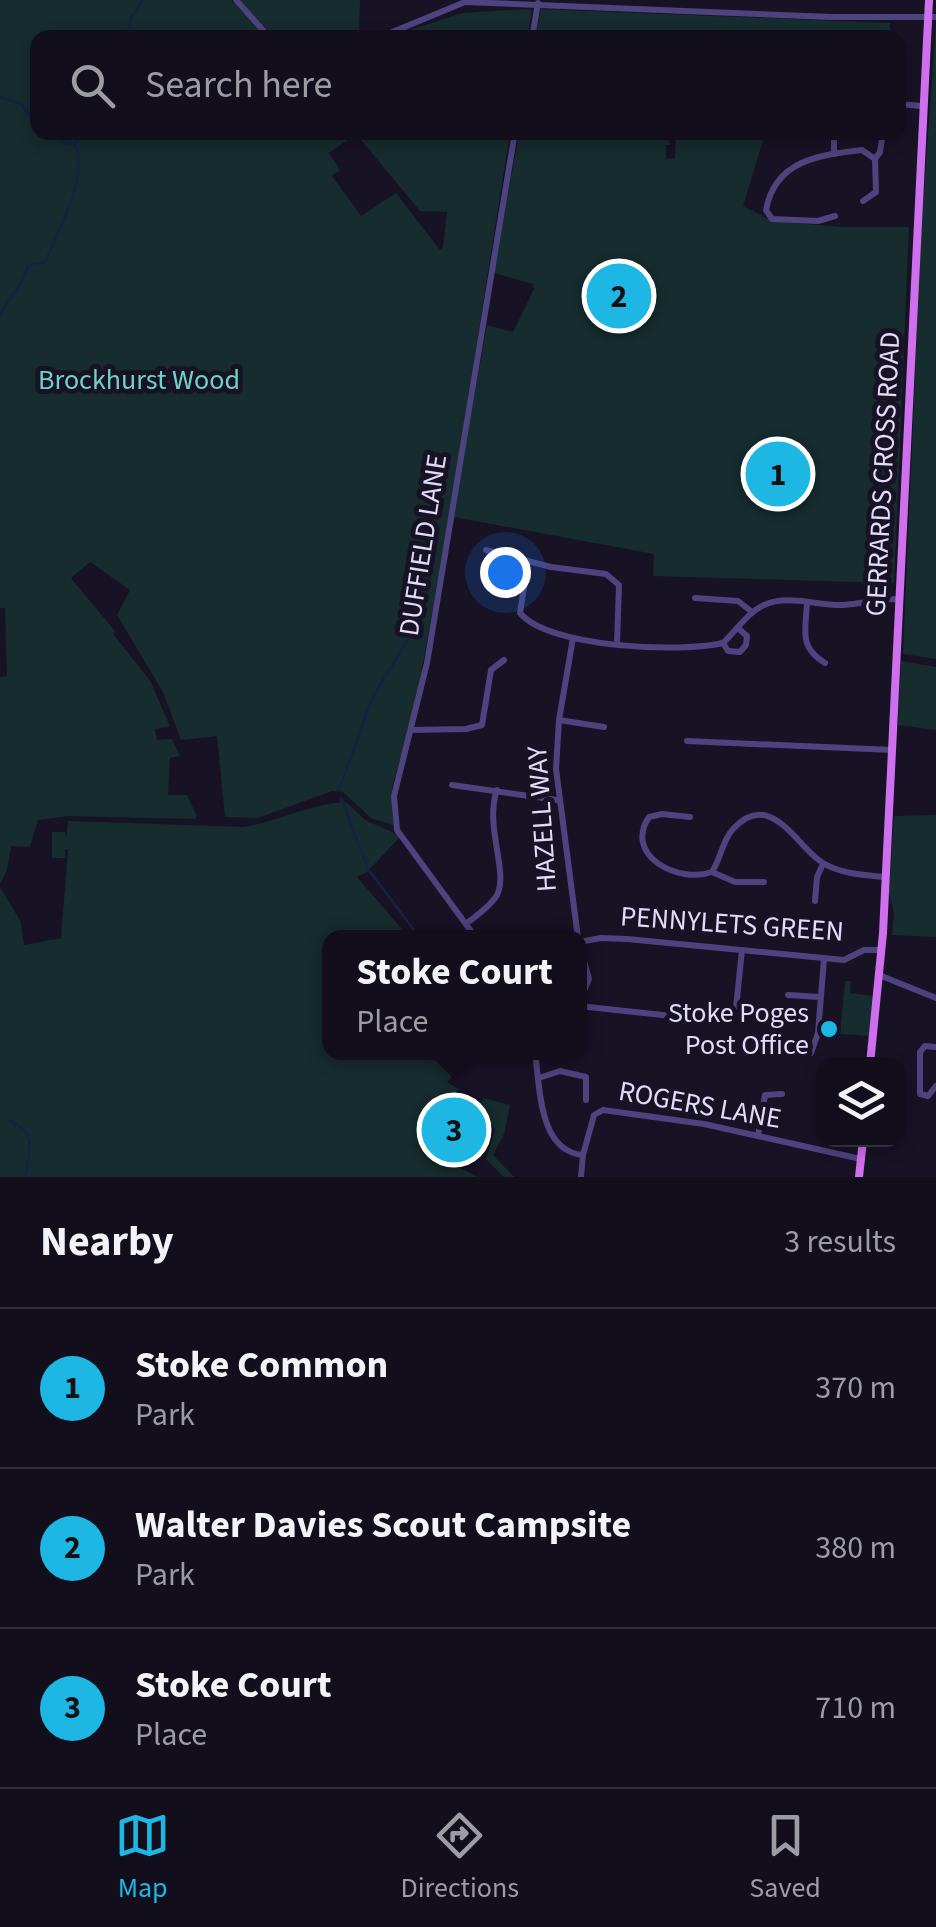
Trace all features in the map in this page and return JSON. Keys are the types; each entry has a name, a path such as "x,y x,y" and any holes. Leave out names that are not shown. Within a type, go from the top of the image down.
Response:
{"main road":[{"name":"GERRARDS CROSS ROAD","path":"871,1057 881,950 922,106 932,18 929,0"},
{"path":"859,1177 862,1147"}],"street":[{"path":"236,0 263,30"},
{"path":"399,30 426,20 447,4 465,2 932,18"},
{"path":"533,30 538,3"},
{"path":"906,105 922,106"},
{"name":"DUFFIELD LANE","path":"471,930 398,830 394,796 426,663 514,140"},
{"path":"834,140 834,154"},
{"path":"862,201 876,192 875,159 882,140"},
{"path":"835,216 818,221 772,220 766,210 772,188 786,171 834,154 865,150 875,159"},
{"path":"486,550 551,567 606,574 619,585 617,644"},
{"path":"528,560 520,613 527,621 574,638 617,644 677,649 723,643 752,612 766,604 787,600 845,605 899,599"},
{"path":"696,598 738,600 752,612"},
{"path":"807,602 805,643 809,653 825,663"},
{"path":"723,643 728,651 740,652 746,645 746,636 739,629"},
{"name":"HAZELL WAY","path":"574,638 559,720 558,800 577,930"},
{"path":"411,730 466,729 482,724 491,670 504,660"},
{"path":"559,720 604,727"},
{"path":"687,741 892,750"},
{"path":"452,785 558,800"},
{"path":"467,923 496,896 500,882 491,806 497,790"},
{"path":"690,817 662,814 649,817 643,826 641,840 648,854 664,868 681,875 712,872 735,826 749,818 765,817 792,830 823,864 852,874 885,876"},
{"path":"814,901 823,864"},
{"path":"712,872 735,882 764,882"},
{"name":"PENNYLETS GREEN","path":"587,940 844,960 864,950 881,950"},
{"path":"587,1005 718,1021 732,1018 742,950"},
{"path":"780,1053 811,1053 818,1033 824,959"},
{"path":"879,975 936,998"},
{"path":"788,995 820,998"},
{"path":"936,1047 924,1046 920,1052 920,1094 928,1096 936,1086"},
{"path":"536,1060 540,1099 550,1130 564,1150 583,1156"},
{"path":"539,1078 560,1071 586,1073 586,1100"},
{"path":"758,1136 765,1095 782,1094"},
{"name":"ROGERS LANE","path":"582,1177 583,1156 594,1116 604,1110 699,1123 861,1159"}],"green space":[{"name":"Brockhurst Wood","path":"0,0 231,0 260,30 30,30 30,140 347,140 329,153 340,170 332,176 361,216 396,193 440,250 447,212 420,211 361,140 509,140 414,713 392,787 393,825 371,818 343,792 332,791 258,818 225,817 217,736 181,740 163,692 117,615 130,590 90,562 71,578 151,682 170,727 155,729 157,740 172,739 180,756 170,758 168,795 187,795 197,816 68,816 38,820 30,847 11,846 0,884 0,677 7,676 5,608 0,608"},
{"path":"239,0 360,0 359,30 268,30"},
{"path":"541,9 890,23 890,30 537,30"},
{"path":"532,11 528,30 410,30 462,13"},
{"path":"936,23 936,659 903,654 922,217"},
{"path":"518,140 669,140 666,159 675,158 676,140 763,140 743,206 772,221 909,227 894,583 653,576 654,554 453,517 487,325 513,332 534,289 533,284 494,273"},
{"path":"901,661 936,667 936,730 898,725"},
{"path":"346,802 365,820 401,836 367,872 357,877 403,930 322,930 322,1060 452,1060 447,1082 459,1089 419,1134 452,1164 478,1177 0,1177 0,887 21,922 24,945 61,938 68,849 65,858 52,858 52,832 65,832 66,838 68,821 244,827"},
{"path":"936,815 936,937 892,935 894,914 889,893 894,816"},
{"path":"845,981 851,981 850,993 873,996 869,1036 840,1034"},
{"path":"484,1098 510,1105 504,1134 493,1155 514,1177 504,1177 486,1159 495,1129 475,1109"}],"waterway":[{"path":"128,30 143,0"},
{"path":"0,97 21,104 30,116"},
{"path":"63,140 75,144"},
{"path":"0,314 28,266 45,262 75,188 78,140"},
{"path":"339,790 373,696 423,616 432,563"},
{"path":"341,798 368,869 414,930"},
{"path":"10,1121 28,1138 25,1177"}],"place":[{"name":"Walter Davies Scout Campsite","path":"619,296"},
{"name":"Stoke Common","path":"778,474"},
{"name":"Stoke Poges Post Office","path":"829,1029"},
{"name":"Stoke Court","path":"454,1130"}]}
